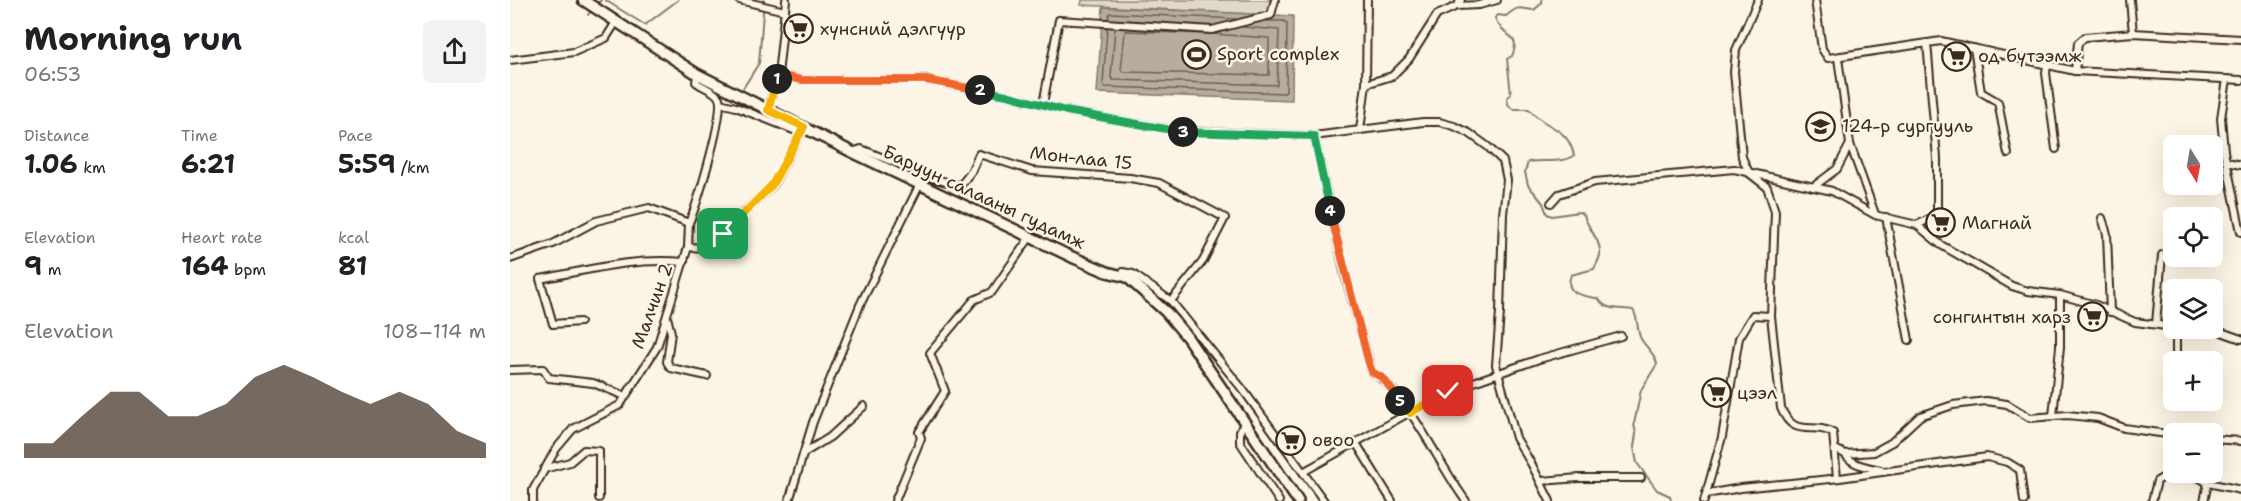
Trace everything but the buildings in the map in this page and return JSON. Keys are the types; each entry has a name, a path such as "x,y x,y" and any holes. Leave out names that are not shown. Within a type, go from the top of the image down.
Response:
{"main road":[{"name":"Баруун салааны гудамж","path":"583,0 697,74 802,130 1090,265 1126,277 1166,312 1187,337 1298,501"}],"street":[{"path":"739,0 785,11"},
{"path":"768,110 778,75 786,0"},
{"path":"1042,104 1059,20 1212,30 1271,15 1275,0"},
{"path":"1360,130 1366,84 1367,0"},
{"path":"1366,84 1392,76 1409,58 1437,15 1459,3 1479,5 1497,0"},
{"path":"1758,0 1736,50 1734,62 1742,158 1749,173 1767,188 1774,211 1771,316 1781,408 1786,419 1795,426 1828,430 1833,433 1837,478"},
{"path":"1815,0 1822,49 1828,58 1941,41 2075,71 2241,80"},
{"path":"2130,0 2133,33"},
{"path":"510,60 574,52 606,38 616,22"},
{"path":"2075,71 2078,43 2085,37 2133,33 2241,39"},
{"path":"1917,225 1936,215 1936,158 1927,43"},
{"path":"1974,48 1981,92 1998,102 2008,154"},
{"path":"1838,58 1850,144 1875,215"},
{"path":"2047,65 2046,73 2056,149"},
{"path":"688,247 689,223 698,199 720,103 716,94 696,82 697,74"},
{"path":"778,75 802,80 926,80 1007,95 1066,111 1179,131 1314,136 1438,122 1469,133 1503,161 1507,180 1503,214 1496,365 1516,438 1550,501"},
{"path":"2227,79 2221,118 2224,151 2241,232"},
{"path":"720,103 802,130"},
{"name":"Малчин 2","path":"533,501 533,490 556,448 573,429 621,405 657,347 688,247 706,248 772,185 802,130"},
{"path":"1314,136 1342,261 1372,372 1383,378 1410,413 1466,501"},
{"path":"1813,187 1837,169 1850,144"},
{"name":"Мон-лаа 15","path":"852,152 861,149 936,179 960,186 971,172 979,154 1032,171 1130,177 1159,183 1225,218 1203,261 1171,301"},
{"path":"2227,162 2241,165"},
{"path":"1551,203 1559,194 1595,182 1734,169 1832,190 1875,215 1917,225 1941,245 2012,286 2028,291 2060,295 2096,305 2135,322 2163,325"},
{"path":"789,501 813,422 860,305 920,184"},
{"path":"510,258 553,244 596,221 649,208 689,223"},
{"path":"1886,217 1909,340"},
{"path":"2102,218 2107,234 2110,312"},
{"path":"895,501 921,438 919,432 945,392 930,353 974,300 992,292 1030,237"},
{"path":"2156,324 2162,255"},
{"path":"580,322 553,324 540,279 606,264 661,260 684,262"},
{"path":"1090,265 1133,274 1171,301 1244,391 1324,501"},
{"path":"2053,416 2060,347 2060,295"},
{"path":"1771,316 1753,315 1738,338 1722,437 1705,497 1741,488 1987,458 2007,462 2020,470 2024,501"},
{"path":"667,316 671,333 667,362 671,368 707,376"},
{"path":"2223,333 2241,339"},
{"path":"1303,472 1448,391 1498,372 1621,336"},
{"path":"510,370 543,369 549,378 593,384 625,396"},
{"path":"1845,454 1874,452 1892,442 1920,416 1953,405 1986,401 2007,404 2030,418 2067,415 2098,418 2124,428 2163,434"},
{"path":"804,453 830,437 864,406"},
{"path":"1245,421 1240,431 1240,442 1279,501"},
{"path":"2223,440 2241,441"},
{"path":"1356,443 1392,501"},
{"path":"1835,449 1860,465 1885,471"},
{"path":"544,469 570,462 584,450 599,451 599,498"},
{"path":"1266,482 1281,473"},
{"path":"2152,501 2157,481 2163,477"},
{"path":"1540,481 1579,478 1641,478"},
{"path":"2204,501 2208,483 2241,490"}],"shaded area":[{"path":"1082,0 1270,0 1271,15 1081,5"}],"water":[{"name":"Sport complex","path":"1103,7 1293,16 1292,100 1097,93"}],"waterway":[{"path":"598,3 601,0"},
{"path":"605,0 645,25 678,0"},
{"path":"740,93 759,63 764,0"},
{"path":"1542,0 1542,3 1534,10 1517,9 1506,16 1497,15 1495,18 1498,25 1515,43 1512,56 1507,59 1511,94 1507,98 1508,104 1512,109 1529,109 1561,133 1567,138 1574,156 1563,160 1528,162 1525,172 1528,185 1543,203 1547,214 1552,216 1579,212 1584,215 1597,240 1600,250 1598,261 1594,269 1571,275 1569,282 1573,291 1599,299 1605,306 1633,310 1635,313 1641,339 1653,354 1657,364 1641,390 1634,424 1637,463 1657,490 1670,496 1671,501"}],"place":[{"name":"хүнсний дэлгүүр","path":"799,29"},
{"name":"Sport complex","path":"1196,54"},
{"name":"од бүтээмж","path":"1957,56"},
{"name":"124-р сургууль","path":"1821,126"},
{"name":"Магнай","path":"1941,223"},
{"name":"сонгинтын харз","path":"2092,317"},
{"name":"цээл","path":"1716,393"},
{"name":"овоо","path":"1291,440"}],"route":[{"path":"723,234 772,185 804,127 768,110 778,75 802,80 926,80 1007,95 1066,111 1179,131 1314,136 1344,271 1372,372 1383,378 1410,413 1448,391"}]}
